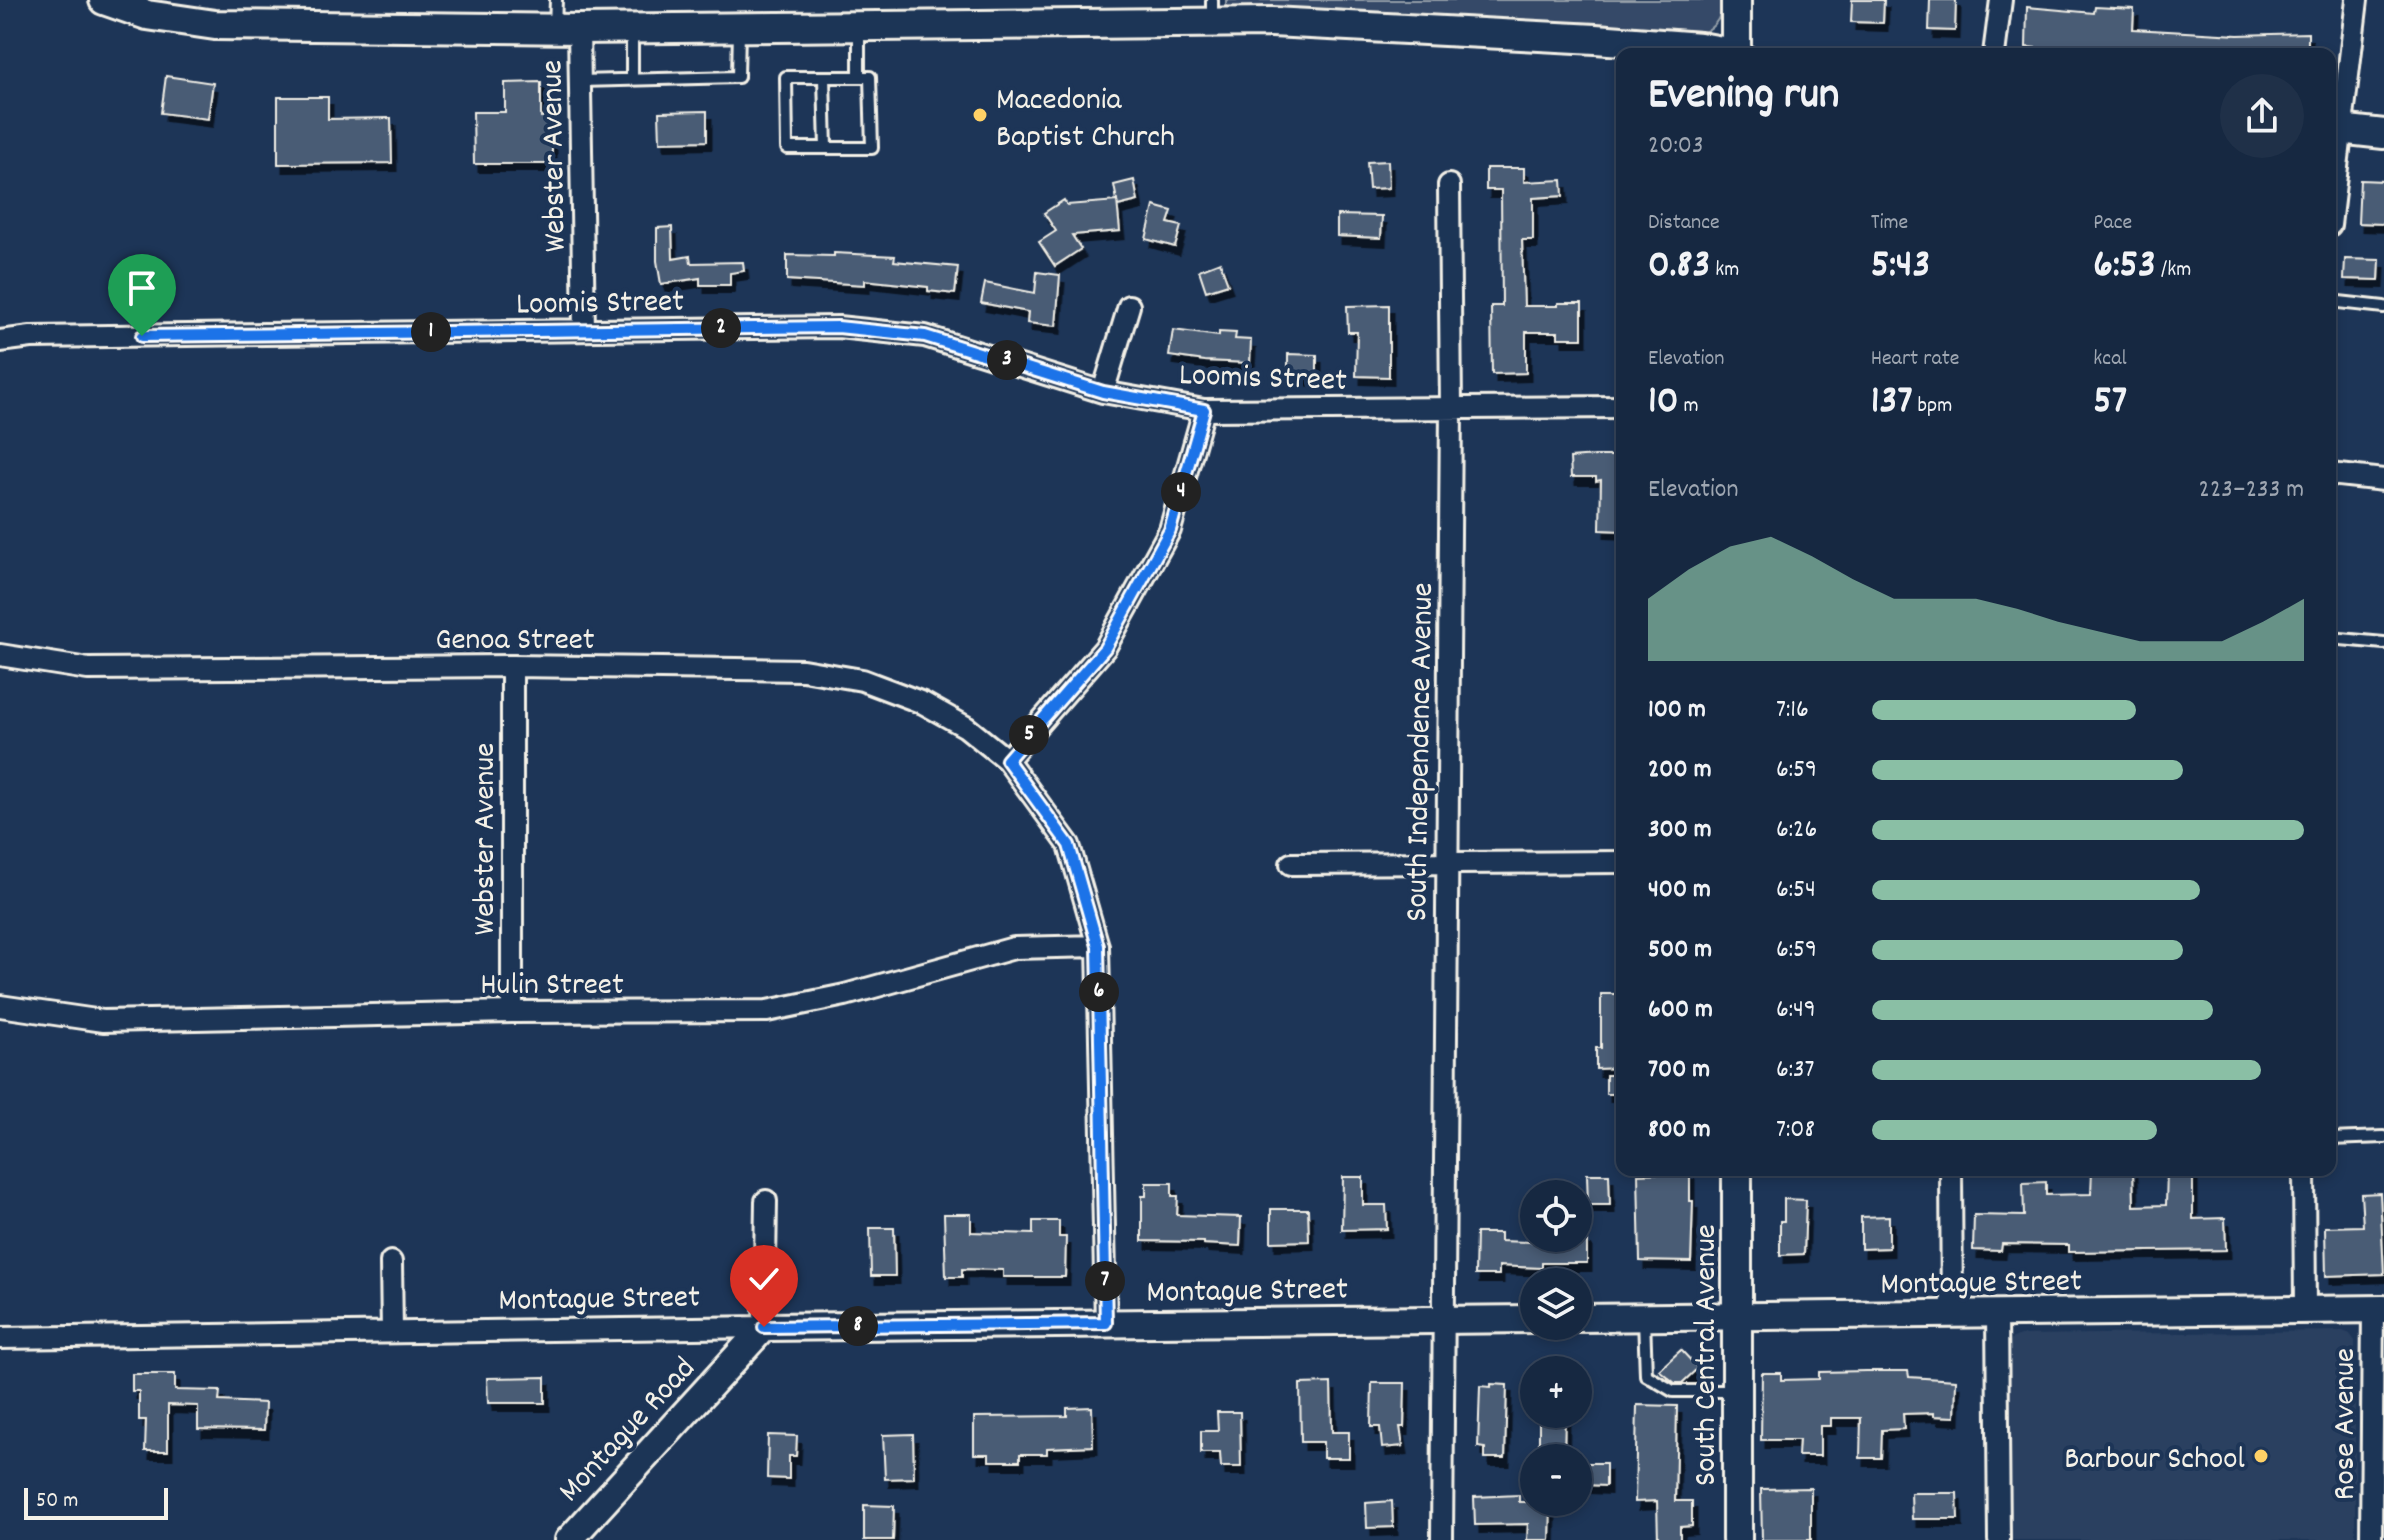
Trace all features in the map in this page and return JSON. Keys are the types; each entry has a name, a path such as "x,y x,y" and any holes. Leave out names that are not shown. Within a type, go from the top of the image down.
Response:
{"main road":[{"path":"104,0 147,15 215,25 567,29 859,26 1212,11 1705,48"},
{"path":"1736,0 1737,48"},
{"path":"2336,129 2384,134"},
{"name":"South Central Avenue","path":"1737,1176 1737,1540"}],"street":[{"path":"1995,48 2001,0"},
{"path":"2336,129 2357,0"},
{"name":"Webster Avenue","path":"567,29 580,81 584,330"},
{"name":"South Independence Avenue","path":"1442,1540 1451,408 1449,185"},
{"path":"1103,392 1129,306"},
{"name":"Loomis Street","path":"0,341 31,337 838,327 925,336 1103,392 1204,410 1616,407"},
{"path":"1007,760 1105,648 1170,530 1204,410"},
{"path":"2336,475 2384,480"},
{"name":"Genoa Street","path":"0,655 88,669 512,666 803,670 862,680 923,703 966,727 1007,760 1069,845 1098,946 1106,1323"},
{"name":"Webster Avenue","path":"512,666 512,1012"},
{"path":"1291,864 1616,862"},
{"name":"Hulin Street","path":"0,1006 103,1021 512,1012 767,1011 845,995 1014,948 1098,946"},
{"path":"1951,1176 1952,1314"},
{"name":"Rose Avenue","path":"2304,1176 2305,1310"},
{"path":"764,1327 766,1201"},
{"path":"391,1262 392,1332"},
{"name":"Montague Street","path":"1592,1318 2378,1309"},
{"name":"Rose Avenue","path":"2371,1540 2378,1480 2378,1309"},
{"path":"1997,1313 1999,1540"},
{"name":"Montague Street","path":"0,1338 1520,1319"},
{"name":"Montague Road","path":"569,1540 764,1327"}],"lane":[{"path":"556,0 567,29"},
{"path":"859,26 859,77"},
{"path":"580,81 738,77 739,27"},
{"path":"632,29 632,79"},
{"path":"786,77 859,77 870,77 872,148 787,148 786,77"},
{"path":"824,78 826,148"},
{"path":"2336,302 2384,307"},
{"path":"2336,639 2384,643"},
{"path":"2336,1139 2384,1137"},
{"path":"1644,1317 1646,1375 1673,1391 1737,1391"}],"shaded area":[{"path":"1226,0 1722,0 1715,24 1693,38 1226,10"},
{"path":"2343,1331 2355,1341 2355,1540 2006,1540 2007,1348 2011,1339 2020,1335"}],"building":[{"path":"1852,0 1884,0 1883,23 1851,22"},
{"path":"1930,0 1956,0 1955,31 1929,30"},
{"path":"2027,7 2094,13 2095,7 2134,9 2133,29 2238,35 2308,33 2308,48 2026,47"},
{"path":"166,76 213,83 208,119 161,113"},
{"path":"541,82 541,117 552,116 552,164 474,164 473,112 505,112 505,83"},
{"path":"278,97 328,97 328,119 391,118 392,163 278,164"},
{"path":"707,111 707,141 660,142 659,112"},
{"path":"1388,161 1389,188 1369,189 1367,162"},
{"path":"1486,168 1524,168 1524,182 1562,180 1563,196 1533,198 1533,240 1522,240 1524,306 1582,303 1582,338 1558,338 1558,332 1526,332 1526,373 1492,374 1491,306 1502,306 1501,190 1486,190"},
{"path":"1134,180 1138,201 1118,206 1114,185"},
{"path":"2360,180 2384,181 2384,224 2358,223"},
{"path":"1064,200 1067,205 1117,201 1120,231 1072,235 1081,249 1055,266 1039,242 1056,231 1044,213"},
{"path":"1154,206 1172,211 1168,223 1181,226 1175,247 1146,239"},
{"path":"1337,215 1382,216 1381,238 1337,236"},
{"path":"672,227 673,259 690,256 691,263 743,262 744,271 730,273 730,285 700,285 700,278 661,284 657,228"},
{"path":"834,253 895,256 894,261 958,267 955,294 928,291 928,287 865,280 865,285 787,280 787,255 834,256"},
{"path":"2345,259 2380,260 2379,280 2344,279"},
{"path":"1220,262 1228,284 1206,291 1199,270"},
{"path":"1037,272 1060,275 1056,326 1027,323 1028,312 981,303 985,283 1035,293"},
{"path":"1389,305 1389,377 1356,376 1357,332 1348,332 1347,306"},
{"path":"1173,330 1219,336 1219,332 1236,333 1235,339 1251,340 1250,363 1169,356"},
{"path":"1288,354 1317,355 1317,378 1288,377"},
{"path":"1616,456 1616,531 1600,530 1601,480 1596,481 1596,477 1571,477 1570,458"},
{"path":"1601,994 1616,994 1616,1068 1596,1069 1596,1048 1601,1048"},
{"path":"1606,1075 1616,1075 1616,1094 1606,1094"},
{"path":"1587,1174 1609,1174 1610,1205 1592,1205 1592,1180 1587,1180"},
{"path":"1638,1176 1690,1176 1690,1201 1693,1201 1691,1262 1640,1261"},
{"path":"2092,1176 2133,1176 2134,1206 2166,1205 2167,1176 2193,1176 2193,1219 2225,1218 2226,1250 2069,1252 2069,1245 2002,1244 2001,1251 1973,1250 1974,1215 2024,1216 2023,1183 2046,1182 2046,1195 2091,1194"},
{"path":"1343,1177 1363,1177 1363,1205 1386,1205 1387,1229 1342,1230"},
{"path":"1146,1183 1172,1183 1172,1196 1178,1196 1177,1215 1241,1217 1240,1246 1142,1241 1142,1196 1146,1196"},
{"path":"2380,1193 2384,1274 2326,1276 2325,1227 2363,1226 2361,1194"},
{"path":"1784,1199 1806,1200 1804,1254 1780,1255 1780,1221 1784,1221"},
{"path":"1271,1209 1308,1209 1309,1241 1271,1242"},
{"path":"944,1214 971,1214 971,1232 1033,1234 1033,1221 1059,1221 1059,1237 1066,1237 1065,1277 1003,1277 1003,1270 962,1269 962,1277 946,1277"},
{"path":"1889,1216 1889,1248 1861,1249 1861,1217"},
{"path":"870,1228 894,1228 895,1276 871,1276"},
{"path":"1476,1233 1500,1233 1500,1241 1520,1242 1520,1252 1587,1252 1587,1263 1542,1263 1542,1268 1499,1266 1499,1275 1475,1275"},
{"path":"1681,1350 1698,1368 1682,1383 1675,1383 1659,1370"},
{"path":"1908,1371 1909,1377 1956,1380 1955,1417 1934,1416 1934,1413 1903,1414 1904,1429 1882,1430 1881,1458 1860,1458 1861,1418 1831,1418 1831,1426 1820,1426 1820,1456 1798,1456 1799,1440 1761,1440 1762,1373 1781,1373 1781,1380 1819,1379 1819,1372"},
{"path":"132,1374 175,1374 175,1390 220,1391 219,1401 265,1403 264,1430 198,1429 198,1406 168,1405 168,1451 145,1451 146,1420 139,1420 139,1391 132,1391"},
{"path":"545,1377 545,1403 488,1403 487,1378"},
{"path":"1331,1383 1332,1432 1349,1432 1349,1458 1323,1458 1323,1442 1301,1442 1300,1384"},
{"path":"1372,1383 1405,1383 1404,1427 1400,1427 1403,1446 1382,1448 1380,1427 1371,1427"},
{"path":"1491,1384 1507,1385 1505,1458 1485,1458 1485,1448 1478,1447 1480,1386 1491,1387"},
{"path":"1637,1405 1677,1406 1675,1501 1692,1501 1692,1526 1680,1527 1680,1540 1658,1540 1657,1501 1635,1502"},
{"path":"1092,1407 1093,1446 1047,1448 1047,1454 1020,1454 1020,1461 989,1461 989,1454 974,1454 974,1417 1067,1416 1067,1408"},
{"path":"1217,1412 1240,1412 1241,1467 1221,1467 1220,1453 1201,1453 1201,1431 1218,1431"},
{"path":"1539,1428 1565,1428 1564,1444 1539,1444"},
{"path":"913,1434 914,1478 885,1479 883,1435"},
{"path":"768,1435 797,1436 796,1456 789,1456 789,1479 767,1478"},
{"path":"1592,1463 1606,1463 1606,1486 1592,1485"},
{"path":"1811,1488 1811,1540 1762,1540 1761,1489"},
{"path":"1911,1493 1957,1493 1958,1519 1912,1519"},
{"path":"1519,1495 1520,1516 1551,1516 1550,1540 1527,1540 1528,1524 1475,1525 1474,1497"},
{"path":"1392,1501 1393,1527 1367,1528 1366,1503"},
{"path":"864,1505 894,1506 893,1540 864,1540"}],"place":[{"name":"Macedonia Baptist Church","path":"980,115"},
{"name":"Barbour School","path":"2261,1456"}],"route":[{"path":"142,336 838,327 925,336 1103,392 1204,410 1170,530 1105,648 1007,760 1069,845 1098,946 1106,1323 764,1327"}]}
